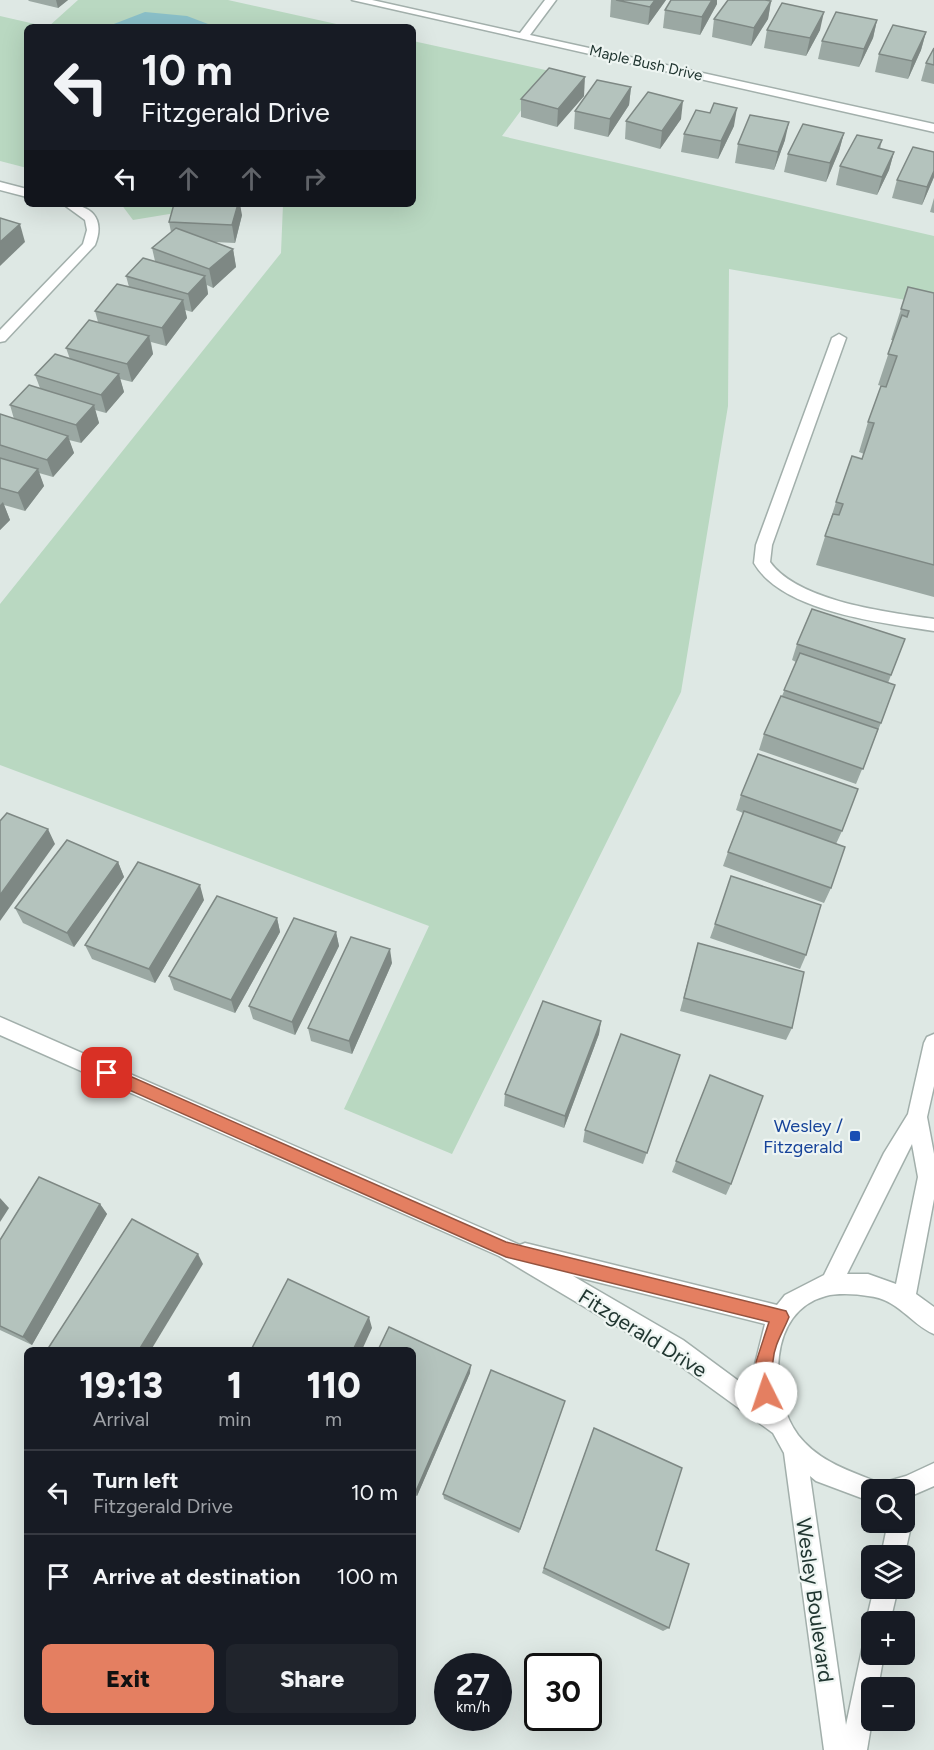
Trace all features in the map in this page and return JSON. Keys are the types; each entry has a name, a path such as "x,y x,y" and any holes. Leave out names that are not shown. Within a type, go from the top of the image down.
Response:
{"street":[{"name":"Maple Bush Drive","path":"357,0 934,128"},
{"path":"523,36 551,0"},
{"path":"0,186 24,192"},
{"path":"0,338 89,245 95,233 93,221 76,207"},
{"path":"839,338 764,545 762,563 771,577 795,591 861,614 934,625"},
{"name":"Fitzgerald Drive","path":"0,1026 506,1250 675,1348 776,1423"},
{"path":"831,1284 891,1160 917,1117 934,1043"},
{"path":"904,1298 928,1177 917,1117"},
{"name":"Fitzgerald Drive","path":"506,1250 781,1317"},
{"path":"861,1489 848,1486 829,1476 795,1450 776,1423 766,1393 764,1362 771,1334 781,1317 794,1302 812,1291 831,1284 855,1283 880,1288 904,1298 934,1323"},
{"name":"Wesley Boulevard","path":"795,1450 837,1750"},
{"path":"915,1485 934,1473"},
{"path":"854,1750 870,1665"}],"green space":[{"path":"78,0 228,0 336,24 51,24"},
{"path":"0,16 35,24 24,24 24,167 0,161"},
{"path":"416,42 550,71 502,136 934,236 934,305 729,269 728,406 681,692 452,1154 344,1109 429,926 0,765 0,604 281,253 283,207 416,207"},
{"path":"123,207 212,207 133,220"}],"water":[{"path":"145,12 187,16 208,24 114,24"}],"building":[{"path":"616,0 655,0 650,7"},
{"path":"671,0 712,0 702,17 665,10"},
{"path":"728,0 771,1 754,28 714,19"},
{"path":"782,3 824,12 810,38 767,30"},
{"path":"836,12 877,20 864,49 822,41"},
{"path":"893,25 926,32 912,61 879,54"},
{"path":"934,48 934,65 926,63"},
{"path":"549,68 585,77 558,109 521,99"},
{"path":"597,80 631,87 610,119 575,111"},
{"path":"648,92 683,101 662,131 626,121"},
{"path":"714,103 737,108 721,141 684,134 696,110 710,113"},
{"path":"750,115 789,122 778,152 738,144"},
{"path":"803,124 844,133 830,163 788,154"},
{"path":"857,135 882,140 878,148 894,152 882,177 840,166"},
{"path":"913,147 934,152 934,171 927,187 897,180"},
{"path":"173,207 237,207 232,225 169,222"},
{"path":"0,218 20,224 0,242"},
{"path":"176,228 233,249 209,269 152,248"},
{"path":"143,258 205,276 188,294 126,276"},
{"path":"117,284 183,300 162,328 95,311"},
{"path":"908,287 934,293 934,565 825,536 833,514 839,515 843,504 836,502 852,456 862,459 874,423 868,422 881,386 886,387 897,356 888,354 902,315 907,317 909,311 901,309"},
{"path":"89,320 149,336 127,364 66,348"},
{"path":"55,354 119,374 101,395 35,375"},
{"path":"29,385 94,405 76,425 10,405"},
{"path":"0,414 68,436 47,460 0,445"},
{"path":"0,458 38,469 18,493 0,488"},
{"path":"812,609 905,639 891,675 797,644"},
{"path":"800,653 895,685 881,723 784,690"},
{"path":"781,696 878,729 863,769 764,734"},
{"path":"758,754 858,789 842,831 741,795"},
{"path":"744,811 845,847 831,888 728,852"},
{"path":"7,813 48,829 0,895 0,821"},
{"path":"67,840 118,862 67,933 15,908"},
{"path":"138,862 200,885 149,969 85,945"},
{"path":"731,876 821,905 806,955 715,924"},
{"path":"217,896 277,918 231,1000 169,976"},
{"path":"294,918 336,932 292,1022 249,1006"},
{"path":"351,937 390,949 349,1041 308,1028"},
{"path":"698,943 804,972 792,1028 684,998"},
{"path":"543,1001 601,1021 565,1116 505,1094"},
{"path":"621,1034 680,1055 647,1153 585,1130"},
{"path":"710,1075 763,1096 731,1184 676,1161"},
{"path":"39,1177 100,1204 23,1337 0,1326 0,1240"},
{"path":"132,1219 198,1254 141,1347 49,1347"},
{"path":"288,1279 369,1317 354,1347 253,1347"},
{"path":"389,1327 471,1365 416,1491 416,1347 379,1347"},
{"path":"491,1370 565,1401 520,1529 443,1494"},
{"path":"594,1428 682,1468 656,1550 689,1564 669,1628 544,1568"}],"place":[{"name":"Wesley / Fitzgerald","path":"855,1136"}],"route":[{"path":"107,1073 506,1250 781,1317 771,1334 764,1362 766,1393"}]}
